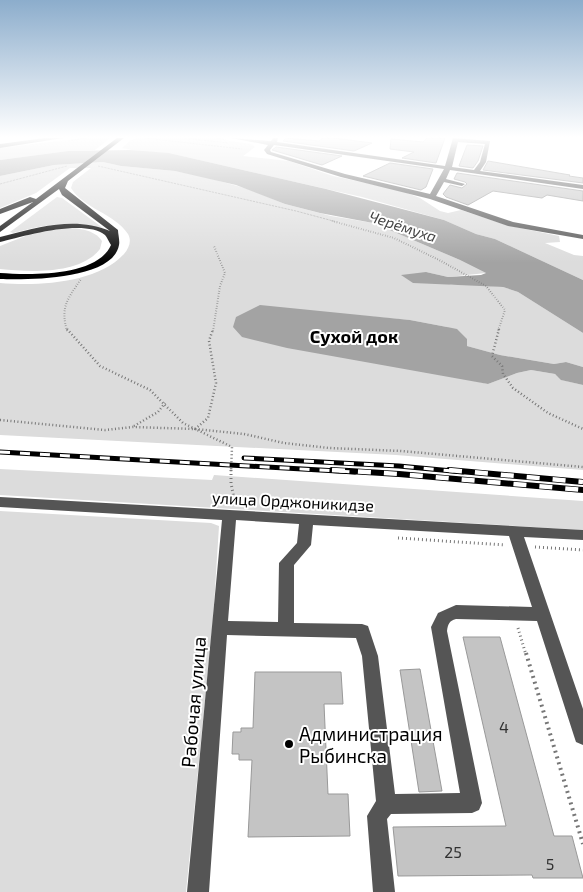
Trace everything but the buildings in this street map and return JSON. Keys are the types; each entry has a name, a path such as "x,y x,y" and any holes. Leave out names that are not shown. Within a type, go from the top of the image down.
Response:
{"main road":[{"path":"0,212 35,198 65,181"},
{"path":"0,230 65,181"},
{"path":"0,276 30,278 67,274 97,264 110,254 117,241 114,230 65,193 62,187 65,181"},
{"path":"0,240 50,227 88,227 110,236 114,243 110,254"}],"street":[{"path":"358,180 432,197 511,224 583,237"},
{"path":"432,197 442,180 462,184"},
{"path":"530,180 583,187"},
{"name":"улица Орджоникидзе","path":"0,502 583,535"},
{"name":"Рабочая улица","path":"198,892 221,628 233,515"},
{"path":"286,628 286,563 304,545 307,519"},
{"path":"515,531 583,736"},
{"path":"386,804 472,803 439,631 440,621 445,615 456,612 542,614"},
{"path":"221,628 362,631 370,656 386,804 377,816 384,892"}],"path":[{"path":"0,184 17,180"},
{"path":"157,180 296,210 394,238 486,286 506,310 495,340 492,356 502,366 503,374 513,388 548,413 583,429"},
{"path":"195,429 208,418 216,383 209,341 215,324 220,286 225,273 214,246"},
{"path":"86,274 66,304 63,317 67,331 100,366 150,390 183,423 232,447 231,483 233,515"},
{"path":"133,427 158,412 165,403"},
{"path":"0,420 105,430 133,427 195,429 244,434 284,443 320,447 401,451 583,467"},
{"path":"514,613 583,844"}],"shaded area":[{"path":"0,180 54,180 36,193 0,208"},
{"path":"76,180 214,180 248,189 285,204 331,216 373,223 486,273 448,277 426,272 451,285 465,284 503,287 518,292 583,333 583,367 566,362 554,364 500,355 467,346 447,327 410,320 331,313 475,381 488,384 531,370 555,374 562,380 583,385 583,470 396,455 0,435 0,283 48,283 82,277 98,272 112,264 129,247 128,234 122,227 83,201 71,188"},
{"path":"286,180 350,180 399,190 420,198 440,211 448,213 461,210 506,225 559,236 560,242 545,243 574,255 583,256 583,280 495,239 476,234 444,220 362,197"},
{"path":"57,197 62,198 103,228 68,224 10,232"},
{"path":"64,228 80,229 95,234 102,241 100,249 80,264 67,268 39,271 0,269 0,246 33,233"},
{"path":"0,469 212,480 214,475 583,501 583,530 0,495"},
{"path":"0,511 211,523 219,526 213,620 186,892 0,892"}],"water":[{"name":"Черёмуха","path":"213,180 285,180 444,220 476,234 495,239 583,280 583,333 518,292 503,287 413,283 401,275 426,272 448,277 486,273 373,223 285,204 236,185"},
{"path":"260,305 410,320 457,329 467,339 467,346 500,355 554,364 566,362 583,367 583,385 561,380 555,374 531,370 488,384 287,348 242,337 233,327 236,317"}],"railway":[{"path":"0,452 355,472"},
{"path":"244,458 399,466 463,472"},
{"path":"332,470 583,490"},
{"path":"449,470 583,482"}],"place":[{"name":"Администрация Рыбинска","path":"289,744"}],"district":[{"name":"Сухой док","path":"354,336"}]}
